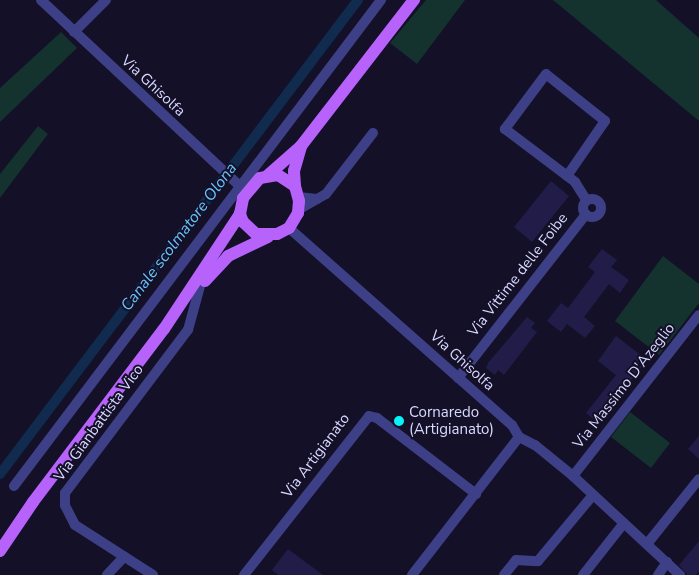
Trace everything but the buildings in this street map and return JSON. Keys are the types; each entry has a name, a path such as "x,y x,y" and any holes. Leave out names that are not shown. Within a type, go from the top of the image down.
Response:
{"main road":[{"path":"164,329 240,214 241,187 267,176 301,146 414,0"},
{"path":"0,551 33,502 164,329 200,286 228,256 289,228 297,198 294,171 301,146"},
{"path":"267,176 287,179 297,198"},
{"path":"240,214 249,229 268,237"}],"street":[{"name":"Via Ghisolfa","path":"41,0 241,187"},
{"path":"74,32 106,0"},
{"path":"14,486 381,0"},
{"path":"567,176 605,121 546,74 505,129 567,176 575,182 587,201"},
{"path":"297,198 317,199 326,194 373,133"},
{"path":"595,200 601,209 596,216 586,214 584,209 587,201 595,200"},
{"name":"Via Vittime delle Foibe","path":"458,378 586,214"},
{"name":"Via Ghisolfa","path":"289,228 512,425 519,437 535,446 573,476 680,575"},
{"name":"Via Gianbattista Vico","path":"153,575 75,525 64,505 65,492 188,330 200,286"},
{"name":"Via Massimo D'Azeglio","path":"573,476 699,315"},
{"name":"Via Artigianato","path":"244,575 369,416 377,418 476,494"},
{"path":"412,575 519,437"},
{"path":"647,544 699,479"},
{"path":"504,575 516,560 538,561 593,495"},
{"path":"583,575 624,523"},
{"path":"107,575 124,557"},
{"path":"658,575 667,562"}],"green space":[{"path":"426,0 465,0 417,64 390,43"},
{"path":"553,0 656,0 699,38 699,121"},
{"path":"61,32 77,48 0,122 0,88"},
{"path":"38,126 48,134 0,198 0,174"},
{"path":"663,256 699,284 699,303 659,355 615,321"},
{"path":"630,412 670,443 651,468 611,437"}],"waterway":[{"name":"Canale scolmatore Olona","path":"0,474 358,0"}],"place":[{"name":"Cornaredo (Artigianato)","path":"399,421"}]}
